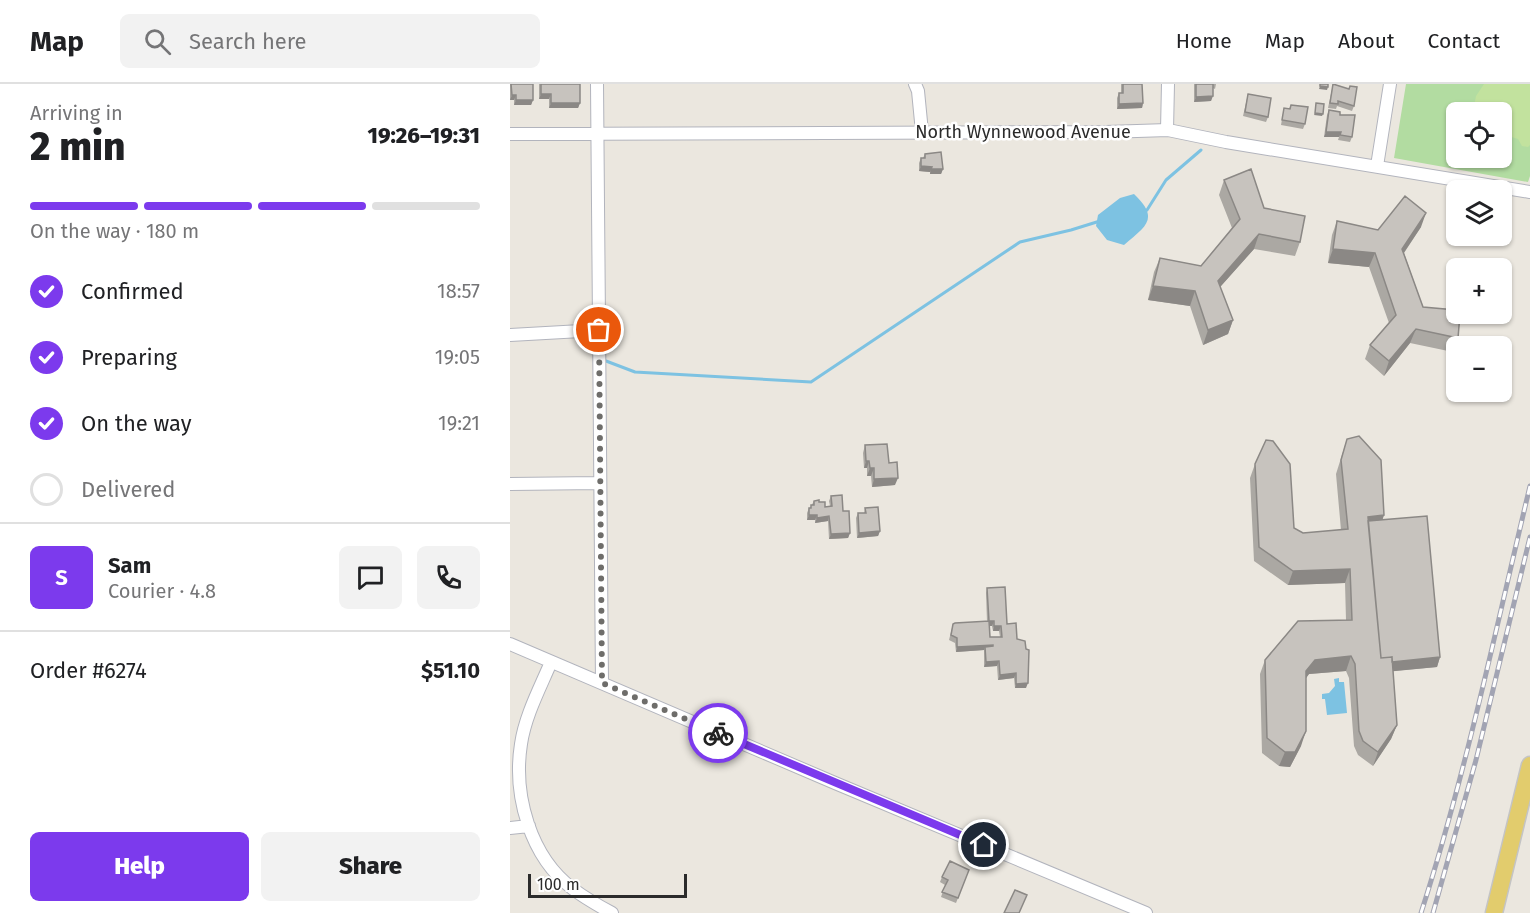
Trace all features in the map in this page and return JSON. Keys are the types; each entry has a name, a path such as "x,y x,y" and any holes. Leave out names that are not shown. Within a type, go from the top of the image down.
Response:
{"main road":[{"path":"1494,913 1524,819 1530,765"}],"street":[{"path":"597,84 602,683"},
{"path":"915,84 918,91 922,132"},
{"path":"1167,84 1167,130"},
{"path":"1377,166 1390,84"},
{"name":"North Wynnewood Avenue","path":"510,134 1167,130 1226,142 1530,192"},
{"path":"510,335 599,330"},
{"path":"510,484 599,483"},
{"path":"510,644 1146,913"},
{"path":"551,662 532,706 521,742 520,798 538,848 551,867 571,888 612,913"},
{"path":"510,828 529,826"},
{"path":"584,913 590,901"}],"green space":[{"path":"1406,84 1530,84 1530,176 1528,182 1450,168 1512,168 1512,102 1446,102 1446,167 1394,158"},
{"path":"1484,84 1530,84 1530,145 1522,146 1518,139 1512,137 1512,102 1475,102"}],"water":[{"path":"1134,194 1146,210 1147,222 1124,245 1107,240 1096,226 1098,215 1120,198"},
{"path":"1339,678 1339,682 1344,682 1347,713 1327,715 1322,694 1329,693 1335,686 1334,679"}],"building":[{"path":"511,84 533,84 533,100 516,100 516,95 512,95"},
{"path":"541,84 580,84 580,103 551,103 551,94 541,94"},
{"path":"1123,84 1142,84 1143,103 1119,104 1119,93 1123,93"},
{"path":"1196,84 1213,84 1213,96 1196,97"},
{"path":"1333,84 1349,89 1350,86 1357,87 1354,106 1338,101 1338,104 1330,103"},
{"path":"1248,94 1271,98 1268,117 1245,112"},
{"path":"1316,103 1324,104 1323,114 1315,113"},
{"path":"1291,105 1308,107 1305,124 1282,120 1284,108 1290,109"},
{"path":"1329,110 1340,112 1340,115 1355,115 1352,137 1340,135 1341,132 1326,132"},
{"path":"941,152 943,169 921,166 921,158 925,158 925,154"},
{"path":"1251,169 1264,208 1305,216 1300,242 1259,234 1218,281 1233,320 1208,330 1195,291 1153,286 1160,258 1201,266 1240,219 1224,180"},
{"path":"1405,196 1426,213 1402,249 1423,307 1446,309 1446,324 1459,324 1458,336 1416,329 1389,361 1370,345 1396,315 1375,253 1333,249 1337,221 1378,230"},
{"path":"1359,436 1381,460 1384,515 1368,517 1381,658 1392,657 1397,725 1378,752 1363,741 1359,731 1355,664 1351,656 1315,660 1306,671 1306,731 1295,752 1285,752 1267,738 1265,660 1298,621 1352,620 1350,569 1293,571 1259,547 1255,464 1266,440 1273,441 1290,464 1294,528 1303,533 1348,529 1341,460 1347,439"},
{"path":"887,444 889,463 897,462 898,478 874,479 874,468 870,468 869,461 866,461 865,445"},
{"path":"842,495 843,511 849,511 850,533 831,534 829,516 817,518 817,515 809,515 809,508 814,505 814,501 819,500 819,502 825,502 825,507 832,506 831,496"},
{"path":"878,507 880,531 859,533 858,513 866,513 865,508"},
{"path":"1427,516 1440,657 1392,662 1392,657 1381,658 1368,521"},
{"path":"1005,587 1007,624 1016,623 1017,639 1025,641 1026,649 1029,650 1028,683 1016,684 1016,673 1000,675 999,661 986,662 985,647 993,645 957,647 957,638 951,635 953,624 989,621 987,588","holes":["989,621 994,621 994,626 1001,626 1002,637 990,637"]},
{"path":"950,861 969,870 958,898 942,892 948,880 942,877"},
{"path":"1015,890 1027,895 1019,913 1004,913"}],"waterway":[{"path":"1144,211 1147,210 1166,180 1201,150"},
{"path":"606,361 635,372 811,382 1020,242 1100,221"}],"railway":[{"path":"1421,913 1466,754 1530,486"},
{"path":"1433,913 1476,760 1530,537"}],"way so far":[{"path":"599,330 602,683 718,733"}],"route":[{"path":"718,733 984,845"}]}
